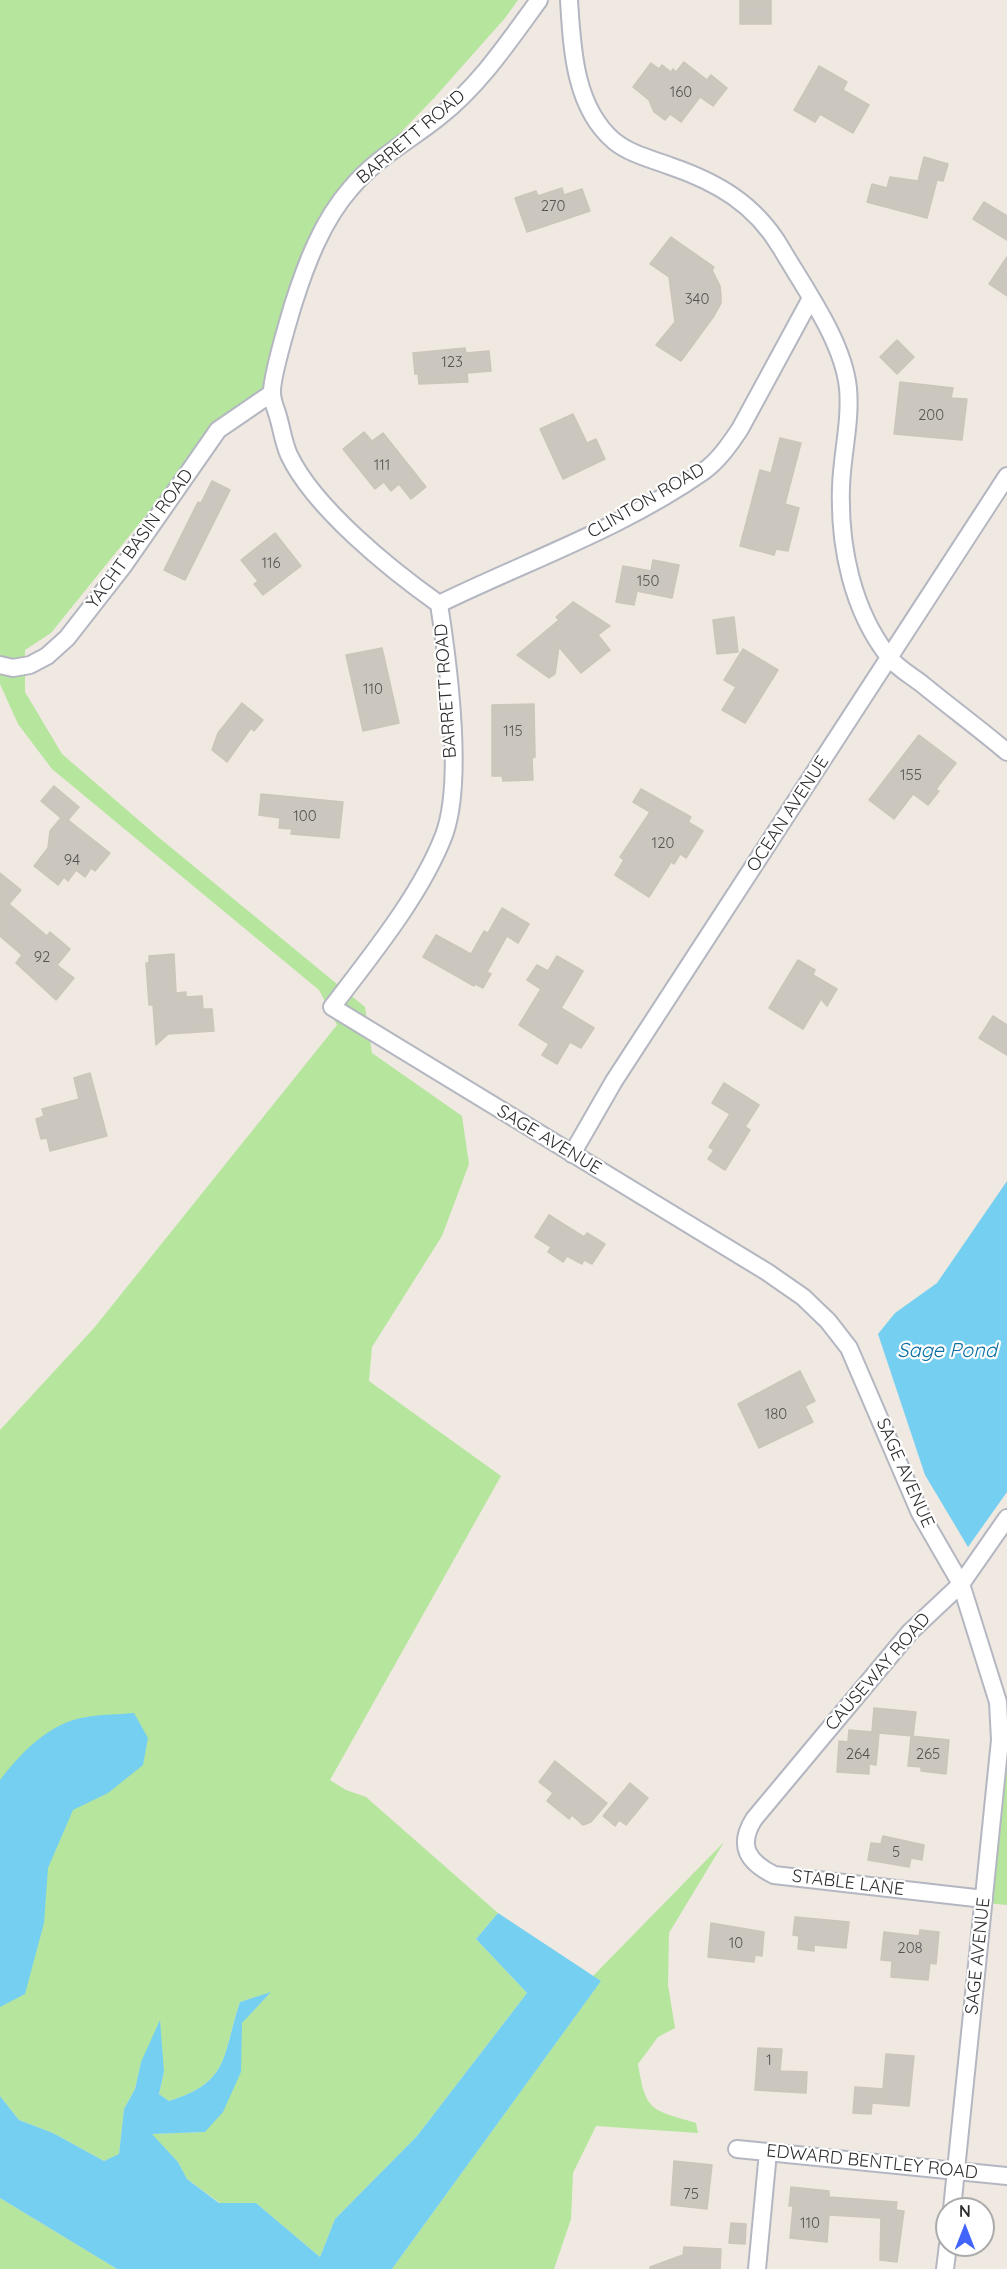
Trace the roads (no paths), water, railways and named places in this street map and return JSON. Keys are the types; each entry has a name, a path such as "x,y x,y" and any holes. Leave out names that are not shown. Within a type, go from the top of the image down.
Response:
{"street":[{"name":"BARRETT ROAD","path":"332,1007 387,933 417,886 443,836 450,809 452,745 447,657 439,604 405,580 348,530 309,485 289,454 272,393 288,322 302,278 313,248 336,208 351,188 379,159 440,117 468,91 539,0"},
{"path":"569,0 572,47 579,79 588,103 604,130 632,153 703,177 746,204 779,245 837,346 848,386 848,413 841,487 842,534 847,564 859,605 889,658 1007,752"},
{"name":"CLINTON ROAD","path":"439,604 618,522 705,470 726,449 740,429 810,300"},
{"name":"YACHT BASIN ROAD","path":"0,665 13,668 30,665 48,656 67,638 124,565 218,430 272,393"},
{"name":"OCEAN AVENUE","path":"572,1154 614,1081 1007,476"},
{"name":"SAGE AVENUE","path":"332,1007 766,1272 803,1297 828,1321 849,1348 920,1513 961,1584 1004,1724 953,2197"},
{"name":"CAUSEWAY ROAD","path":"749,1827 903,1641 961,1584 1007,1518"},
{"name":"STABLE LANE","path":"749,1827 747,1852 756,1865 774,1875 984,1899"},
{"name":"EDWARD BENTLEY ROAD","path":"737,2149 1007,2176"},
{"path":"757,2269 768,2152"}],"water":[{"name":"Sage Pond","path":"1007,1181 1007,1492 968,1547 925,1475 878,1334 895,1313 937,1283"},
{"path":"134,1713 148,1738 143,1765 108,1793 73,1810 48,1868 44,1923 25,1994 0,2007 0,1780 28,1748 45,1734 63,1724 89,1717"},
{"path":"498,1913 601,1981 392,2269 117,2269 0,2198 0,2096 19,2120 53,2133 104,2161 119,2154 124,2109 135,2089 141,2062 160,2020 164,2072 159,2094 169,2101 204,2085 214,2075 226,2052 240,2002 271,1992 242,2023 241,2072 223,2112 205,2132 152,2134 178,2162 187,2179 219,2203 256,2203 320,2257 335,2219 417,2136 527,1993 476,1939"}]}
